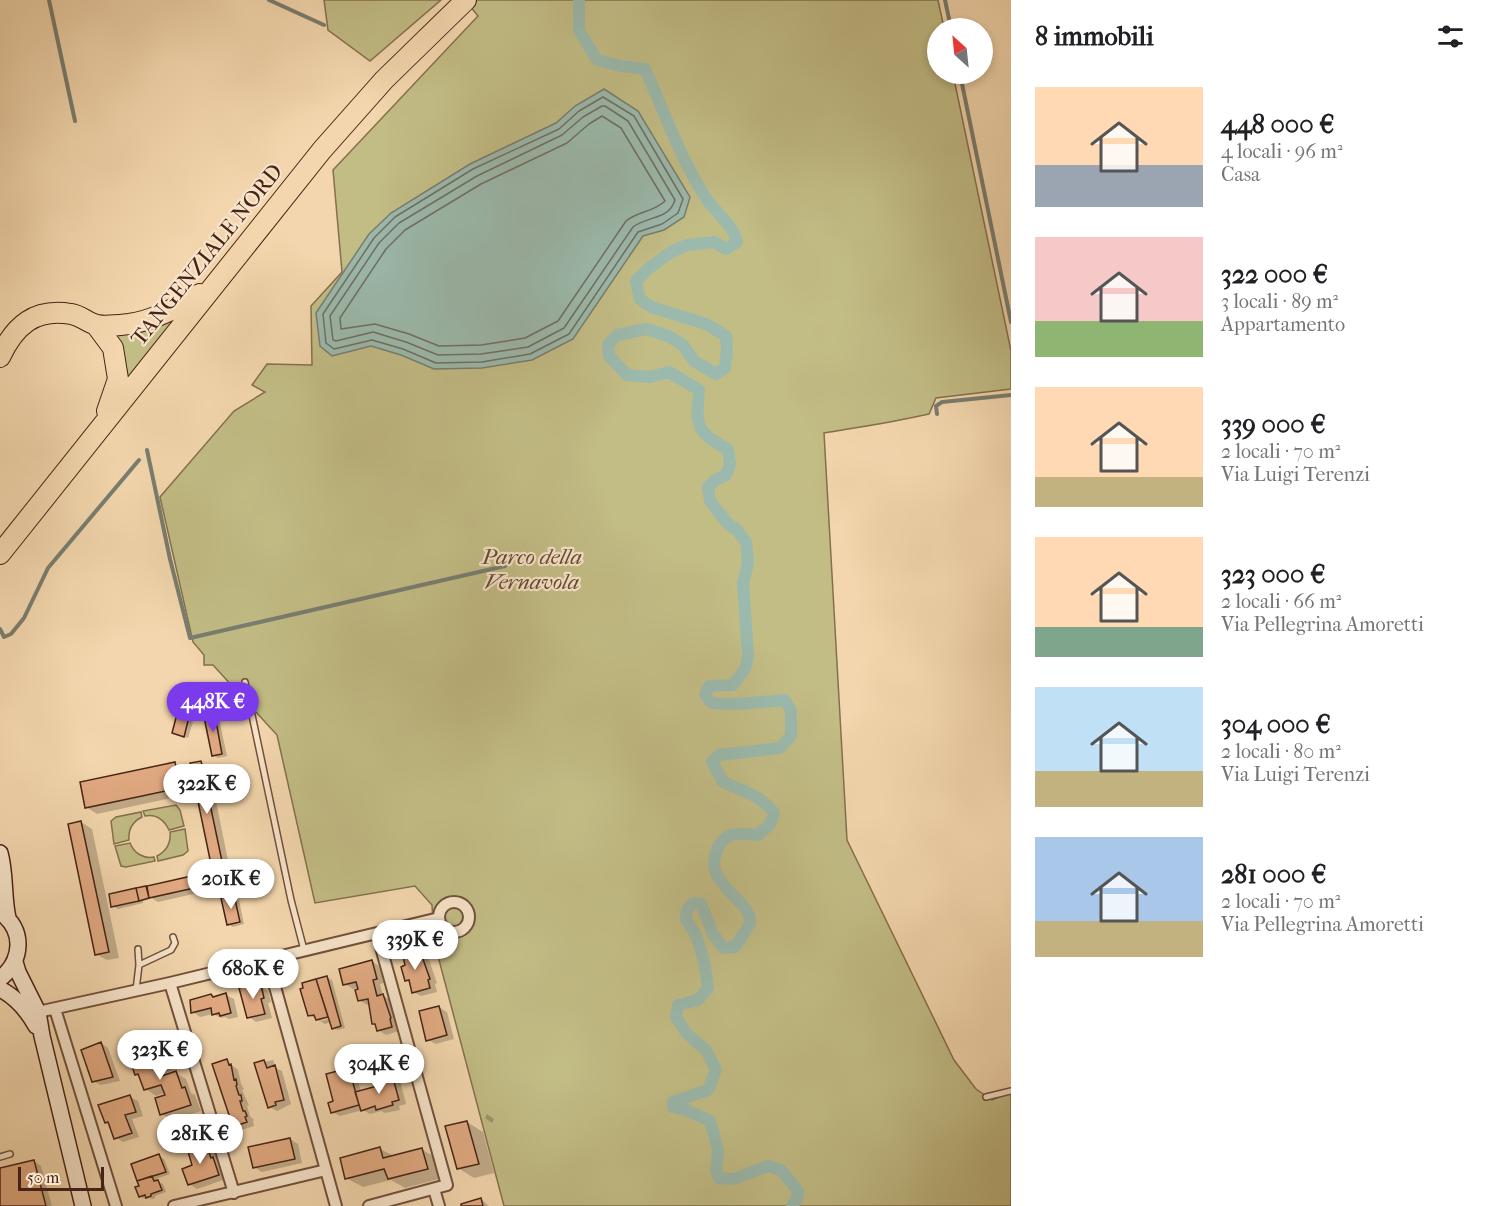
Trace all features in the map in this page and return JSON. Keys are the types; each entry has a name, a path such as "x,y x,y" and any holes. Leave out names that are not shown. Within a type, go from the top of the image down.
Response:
{"highway":[{"name":"TANGENZIALE NORD","path":"0,554 322,150 384,80 466,0"},
{"path":"96,325 128,324 165,315 210,288"},
{"path":"0,357 9,339 23,323 46,313 74,314 96,325 113,348 118,379 103,423"}],"street":[{"path":"0,853 4,870 4,915 15,928 19,947 15,962 0,979"},
{"path":"39,1012 439,918"},
{"path":"369,1206 447,1185 377,933"},
{"path":"267,958 336,1206"},
{"path":"15,962 39,1012 42,1036 83,1206"},
{"path":"170,983 234,1192"},
{"path":"0,989 11,995 26,1010 42,1036"},
{"path":"56,1009 116,1206"},
{"path":"174,1206 220,1201 234,1192 326,1170"},
{"path":"434,1189 439,1206"}],"lane":[{"path":"245,682 291,900 304,950"},
{"path":"139,965 171,950 175,943 173,937"},
{"path":"136,990 138,949"},
{"path":"986,1097 1011,1091"},
{"path":"0,1157 10,1154"}],"green space":[{"path":"324,0 441,0 370,61 328,30"},
{"name":"Parco della Vernavola","path":"465,0 938,0 942,18 927,18 927,84 955,84 1011,351 1011,389 936,398 929,414 824,433 847,840 954,1060 976,1089 992,1100 1011,1092 1011,1206 504,1206 434,941 432,905 415,886 315,903 277,735 213,665 204,665 204,655 193,642 160,497 234,411 265,392 252,385 267,364 312,365 311,306 342,272 333,170 478,16"},
{"path":"171,319 172,324 127,380 105,327"},
{"path":"176,805 180,810 184,826 169,830 165,823 153,816 145,816 143,811"},
{"path":"141,812 142,817 130,829 129,840 114,844 111,821 116,817"},
{"path":"185,829 188,851 183,855 158,861 157,856 166,849 169,843 170,832"},
{"path":"130,843 139,854 154,857 155,861 121,866 115,846"}],"water":[{"path":"604,89 638,111 690,197 684,217 664,230 643,236 573,339 532,360 482,368 434,369 401,355 371,346 332,356 320,346 316,313 369,234 391,213 470,164 556,123 575,106"}],"building":[{"path":"214,710 222,754 212,756 203,712"},
{"path":"177,714 189,717 184,737 172,733"},
{"path":"201,761 223,866 212,869 190,763"},
{"path":"175,762 180,788 85,808 80,782"},
{"path":"81,821 109,952 95,955 68,824"},
{"path":"223,866 227,887 216,889 212,869"},
{"path":"205,873 208,885 149,898 147,886"},
{"path":"146,886 149,898 139,901 136,888"},
{"path":"136,888 139,901 111,907 109,894"},
{"path":"234,895 240,922 227,925 221,898"},
{"path":"419,948 430,979 428,980 430,988 412,993 409,980 405,981 401,967 405,965 402,952"},
{"path":"372,960 377,979 373,980 377,996 383,994 392,1027 377,1031 375,1024 372,1024 368,999 358,1001 355,990 358,989 356,982 343,985 339,969"},
{"path":"327,976 341,1026 332,1029 316,979"},
{"path":"316,979 328,1017 316,1020 314,1015 308,1016 300,989 303,988 302,983"},
{"path":"253,984 254,987 261,985 264,998 261,999 265,1014 247,1018 239,988"},
{"path":"226,993 231,1013 220,1016 219,1013 212,1015 211,1008 191,1013 190,1000 211,994 213,997"},
{"path":"439,1006 447,1035 426,1041 419,1011"},
{"path":"101,1042 113,1077 92,1082 81,1050"},
{"path":"161,1047 167,1063 156,1067 159,1077 176,1071 191,1105 160,1115 155,1098 165,1095 161,1085 144,1090 138,1074 135,1075 129,1057"},
{"path":"227,1059 229,1065 231,1064 234,1080 236,1079 236,1086 241,1095 243,1111 247,1116 245,1117 247,1122 233,1127 212,1064"},
{"path":"264,1060 267,1068 275,1065 284,1100 275,1102 276,1105 268,1108 254,1063"},
{"path":"349,1068 359,1105 331,1113 328,1103 333,1101 326,1074"},
{"path":"392,1074 399,1100 392,1102 393,1105 376,1110 375,1106 361,1111 355,1092 381,1085 378,1077"},
{"path":"130,1095 136,1112 125,1115 132,1133 114,1139 108,1122 105,1123 98,1105"},
{"path":"467,1121 479,1164 457,1169 445,1126"},
{"path":"290,1138 295,1159 253,1168 248,1147"},
{"path":"205,1141 219,1175 188,1185 182,1169 192,1165 187,1148"},
{"path":"380,1147 383,1158 422,1148 428,1169 388,1179 384,1169 345,1179 340,1158"},
{"path":"159,1154 166,1172 137,1181 131,1164"},
{"path":"34,1160 46,1206 0,1206 0,1168"},
{"path":"152,1176 154,1181 158,1180 162,1190 146,1198 145,1195 139,1197 135,1187 139,1186 137,1181"},
{"path":"481,1198 483,1206 461,1206 461,1204"}],"waterway":[{"path":"49,0 75,121"},
{"path":"269,0 324,25"},
{"path":"579,0 579,30 597,60 645,69 690,170 708,201 725,220 737,242 726,249 714,242 687,245 671,252 636,281 640,299 651,307 706,324 726,336 725,368 716,374 694,361 683,345 668,336 647,329 617,335 608,345 609,356 627,375 650,377 669,372 699,390 698,419 700,426 709,438 728,449 730,465 726,475 715,480 708,487 710,501 746,542 748,563 743,583 748,656 745,669 733,685 709,686 705,694 710,701 716,703 785,700 791,711 791,736 780,748 719,755 712,762 723,782 764,802 774,813 770,824 758,835 732,835 720,844 715,855 716,873 741,903 749,917 750,924 735,947 723,948 713,934 701,904 693,903 687,910 686,919 696,935 704,961 708,988 698,1000 678,1005 676,1017 687,1034 706,1050 716,1070 708,1090 673,1102 673,1107 684,1109 710,1121 718,1150 716,1171 719,1178 734,1179 768,1166 781,1170 798,1191 797,1199 792,1206"},
{"path":"945,0 949,18"},
{"path":"962,84 1011,322"},
{"path":"937,414 936,406 942,402 1011,395"},
{"path":"147,450 170,559 190,638 505,566"},
{"path":"0,629 4,637 11,634 24,618 48,568 139,460"}]}
